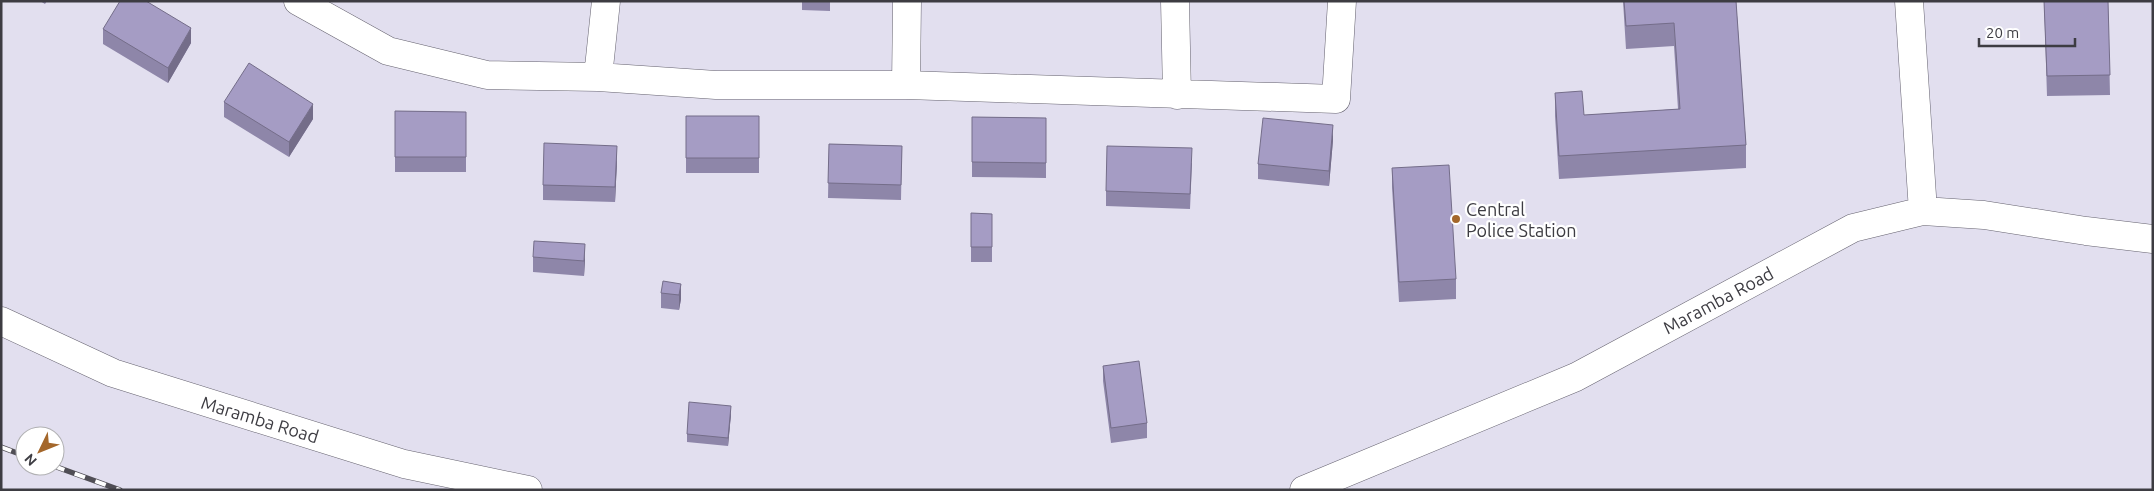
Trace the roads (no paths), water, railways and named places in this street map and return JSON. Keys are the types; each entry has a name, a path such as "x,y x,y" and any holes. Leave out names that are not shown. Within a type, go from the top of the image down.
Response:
{"street":[{"path":"298,1 321,8 388,51 487,75 598,77 716,85 906,85 1336,99 1342,1"},
{"path":"598,77 606,1"},
{"path":"906,85 907,1"},
{"path":"1175,1 1177,95"},
{"path":"1909,1 1923,210"},
{"name":"Maramba Road","path":"1304,490 1576,377 1853,228 1923,210 1984,215 2086,231 2153,238"},
{"name":"Maramba Road","path":"1,321 113,373 404,464 528,490"}],"railway":[{"path":"1,447 15,452"},
{"path":"65,470 120,490"}],"place":[{"name":"Central Police Station","path":"1456,219"}]}
